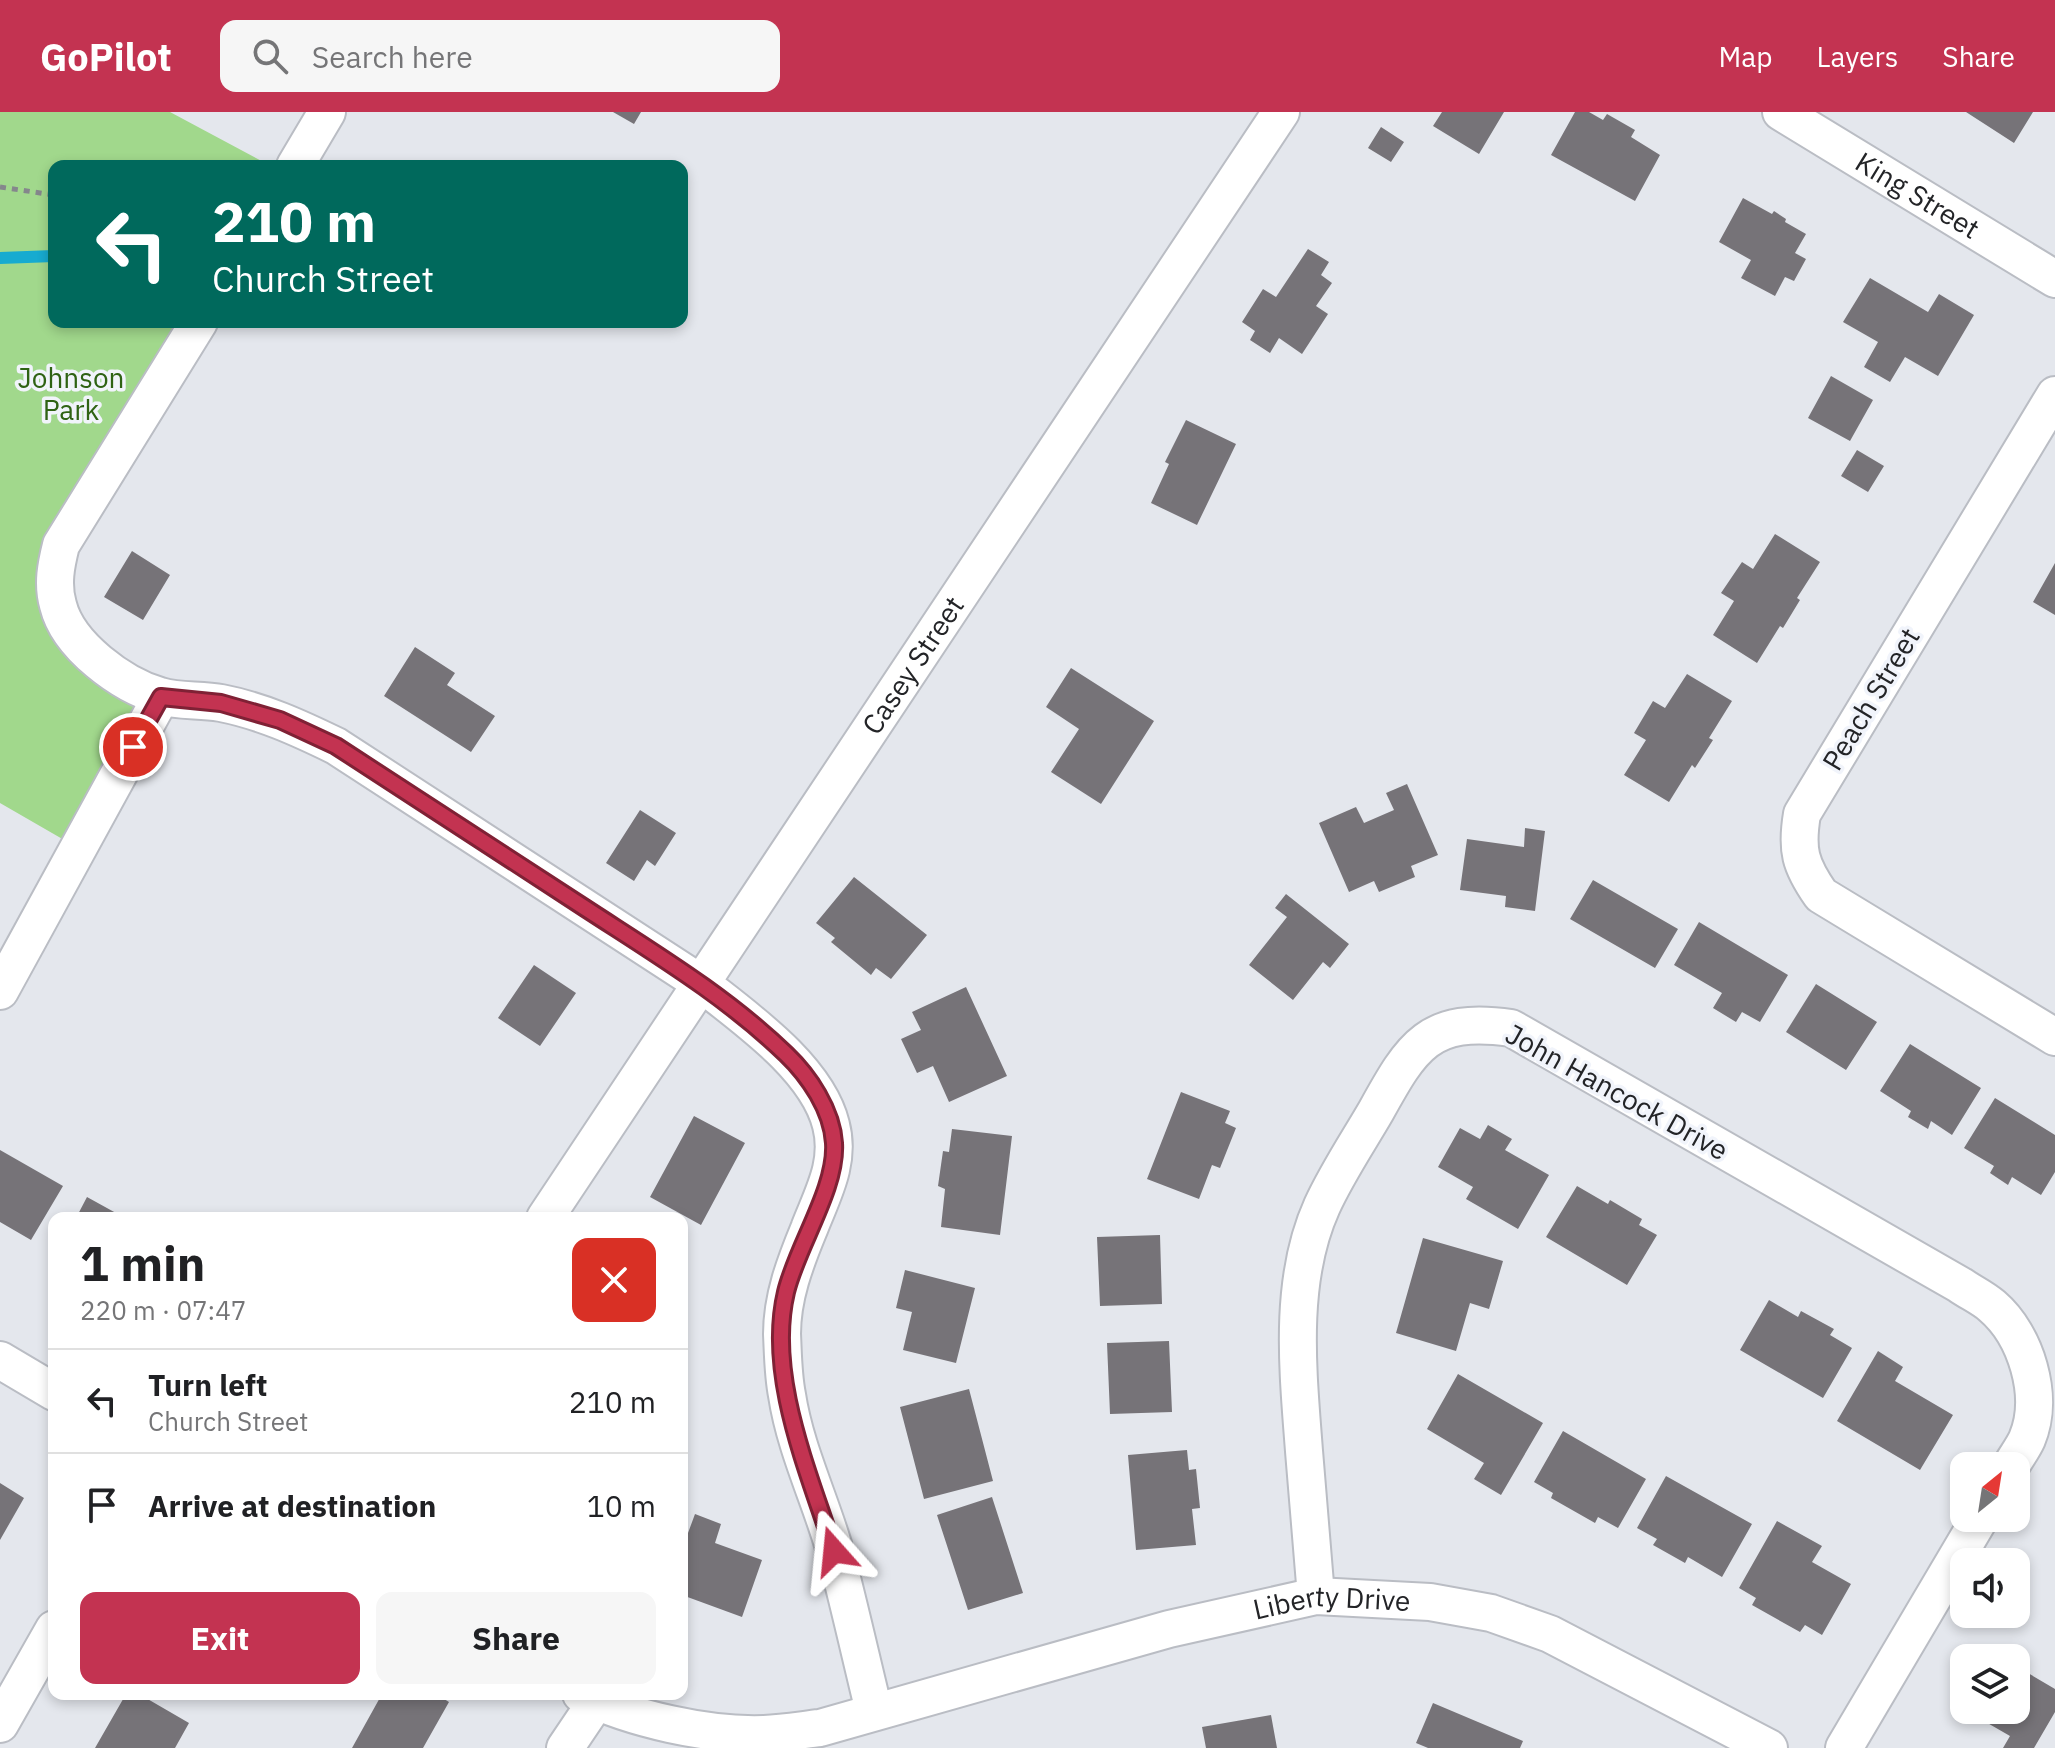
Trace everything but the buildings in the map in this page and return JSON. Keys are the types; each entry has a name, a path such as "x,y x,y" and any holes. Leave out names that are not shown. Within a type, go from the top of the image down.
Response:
{"street":[{"path":"299,160 327,112"},
{"name":"Casey Street","path":"549,1212 1281,112"},
{"name":"King Street","path":"1781,112 2055,279"},
{"path":"195,328 61,545 54,575 58,606 67,627 93,657 124,681 161,697 221,703 280,720 336,746 702,984 787,1055 806,1077 831,1122 835,1144 833,1166 785,1295 782,1330 784,1375 790,1412 834,1551 874,1711"},
{"name":"Peach Street","path":"2055,395 1802,814 1797,842 1804,871 1821,895 2055,1037"},
{"path":"0,991 161,697"},
{"name":"John Hancock Drive","path":"1316,1596 1298,1319 1305,1262 1321,1207 1402,1065 1425,1041 1445,1030 1478,1023 1511,1028 1993,1306 2017,1336 2031,1373 2033,1413 2027,1438 2019,1452"},
{"path":"0,1360 48,1388"},
{"path":"1844,1748 1972,1532"},
{"name":"Liberty Drive","path":"595,1700 655,1720 721,1732 764,1734 820,1728 1169,1629 1316,1596 1430,1602 1491,1613 1550,1634 1769,1748"},
{"path":"0,1724 48,1640"},
{"path":"565,1748 588,1700"}],"path":[{"path":"0,187 48,194"}],"green space":[{"name":"Johnson Park","path":"0,112 170,112 260,160 48,160 48,328 195,328 61,545 67,627 161,697 78,848 0,803"}],"waterway":[{"path":"0,258 48,256"}],"route":[{"path":"133,747 161,697 221,703 280,720 336,746 702,984 787,1055 806,1077 819,1099 831,1122 835,1144 827,1186 785,1295 782,1330 790,1412 834,1551"}]}
